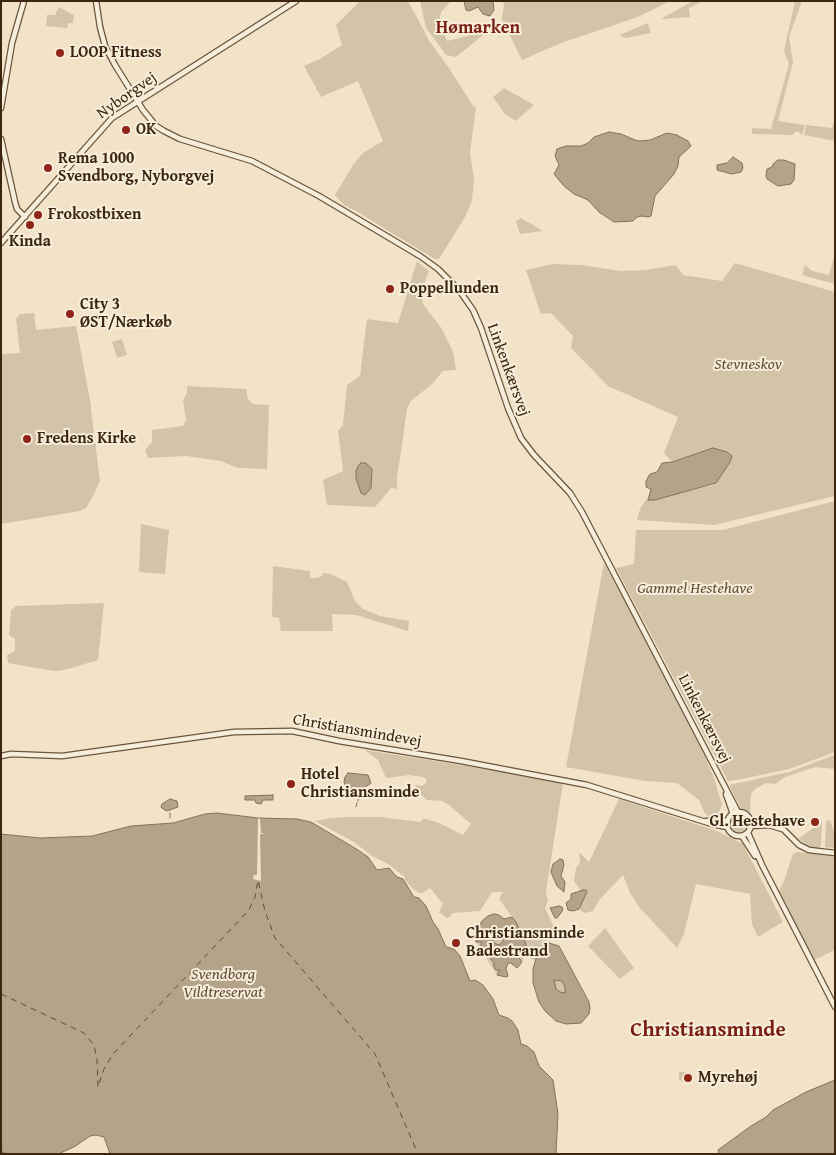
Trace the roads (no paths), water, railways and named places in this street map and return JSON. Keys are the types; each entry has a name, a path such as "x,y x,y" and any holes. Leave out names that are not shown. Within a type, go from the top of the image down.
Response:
{"street":[{"path":"1,108 12,43 24,1"},
{"name":"Linkenkærsvej","path":"96,1 105,46 147,116 164,131 180,139 252,161 319,196 420,256 438,269 459,290 481,328 508,408 521,438 580,507 738,812"},
{"name":"Nyborgvej","path":"1,243 105,124 296,1"},
{"path":"1,140 14,202 25,217"},
{"name":"Christiansmindevej","path":"1,756 11,754 62,756 234,732 292,731 339,741 587,784 702,821 727,827"},
{"name":"Linkenkærsvej","path":"723,783 732,814"},
{"path":"748,834 734,836 727,827 732,814 738,812 746,814 751,823 748,834 762,865 835,1007"},
{"name":"Christiansmindevej","path":"702,821 728,821"},
{"path":"751,823 769,825 786,831 799,845 809,850 835,853"},
{"path":"742,836 762,865"}],"waterway":[{"path":"358,801 359,794"},
{"path":"356,807 357,803"},
{"path":"170,813 170,818"}],"place":[{"name":"LOOP Fitness","path":"60,53"},
{"name":"OK","path":"126,130"},
{"name":"Rema 1000 Svendborg, Nyborgvej","path":"48,168"},
{"name":"Frokostbixen","path":"38,215"},
{"name":"Kinda","path":"30,225"},
{"name":"Poppellunden","path":"390,289"},
{"name":"City 3 ØST/Nærkøb","path":"70,314"},
{"name":"Fredens Kirke","path":"27,439"},
{"name":"Hotel Christiansminde","path":"291,784"},
{"name":"Gl. Hestehave","path":"815,822"},
{"name":"Christiansminde Badestrand","path":"456,943"},
{"name":"Myrehøj","path":"688,1078"}],"district":[{"name":"Hømarken","path":"478,28"},
{"name":"Christiansminde","path":"708,1031"}],"park label":[{"name":"Stevneskov","path":"748,365"},
{"name":"Gammel Hestehave","path":"695,589"},
{"name":"Svendborg Vildtreservat","path":"223,984"}]}
